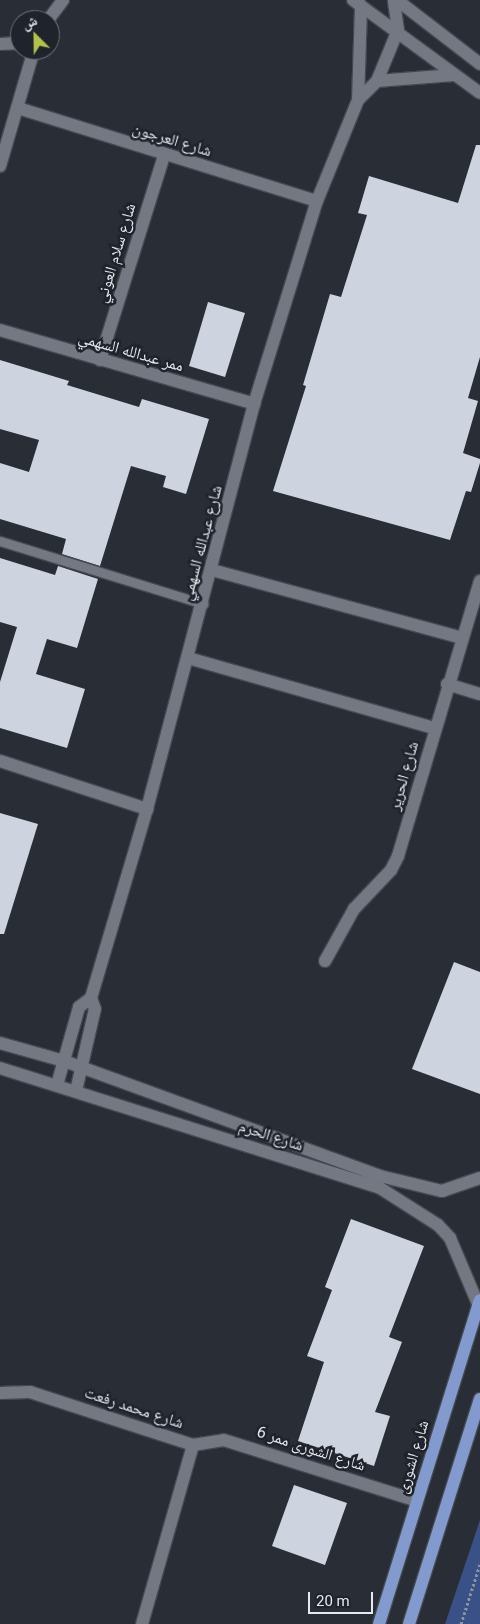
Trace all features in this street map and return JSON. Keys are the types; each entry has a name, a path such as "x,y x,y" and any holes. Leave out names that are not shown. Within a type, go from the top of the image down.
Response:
{"main road":[{"name":"شارع الشورى","path":"379,1624 479,1302"},
{"path":"409,1624 480,1399"}],"street":[{"name":"شارع عبدالله السهمي","path":"358,100 377,81 398,30 396,0"},
{"path":"396,0 480,64"},
{"name":"شارع عبدالله السهمي","path":"76,1091 95,1009 91,998 147,809 212,570 254,404 317,201 358,100 357,2"},
{"path":"357,2 398,30 454,75 480,93"},
{"path":"0,166 31,60"},
{"path":"377,81 454,75"},
{"name":"شارع العرجون","path":"18,108 164,156 317,201"},
{"name":"شارع سلام العوني","path":"100,360 164,156"},
{"name":"ممر عبدالله السهمي","path":"0,330 254,404"},
{"path":"212,570 462,638"},
{"name":"شارع الحرير","path":"325,961 354,908 380,884 394,863 480,581"},
{"path":"188,658 434,728"},
{"path":"448,684 480,694"},
{"path":"0,761 147,809"},
{"name":"شارع عبدالله السهمي","path":"57,1085 79,1007 91,998"},
{"name":"شارع الحرم","path":"0,1043 82,1068 380,1176 442,1192 480,1178"},
{"name":"شارع الحرم","path":"0,1068 380,1188 438,1225 450,1238 479,1302"},
{"name":"شارع محمد رفعت","path":"0,1393 30,1392 193,1445 142,1624"},
{"name":"شارع الشورى ممر 6","path":"193,1445 224,1440 417,1501"}],"lane":[{"path":"0,541 203,604"}],"path":[{"path":"461,1624 480,1564"}],"shaded area":[{"path":"480,1520 480,1624 445,1624"}],"building":[{"path":"476,145 480,145 480,357 468,398 478,401 463,453 480,459 480,463 471,492 466,491 450,540 273,491 306,386 303,385 330,294 341,297 367,215 358,213 369,176 458,203"},
{"path":"208,302 245,313 225,377 189,366"},
{"path":"0,360 69,381 67,385 139,407 142,399 209,419 186,494 163,487 166,476 131,466 100,566 62,554 66,539 0,519 0,463 29,472 39,440 0,429"},
{"path":"0,558 55,575 58,566 98,579 77,648 47,639 36,674 85,689 67,748 0,728 0,682 17,627 0,622"},
{"path":"0,813 38,824 4,934 0,934"},
{"path":"454,962 480,972 480,1094 412,1069"},
{"path":"351,1219 424,1246 389,1337 402,1342 375,1412 390,1416 374,1466 298,1441 324,1362 307,1356 332,1290 325,1287"},
{"path":"294,1485 347,1503 325,1565 272,1546"}]}
